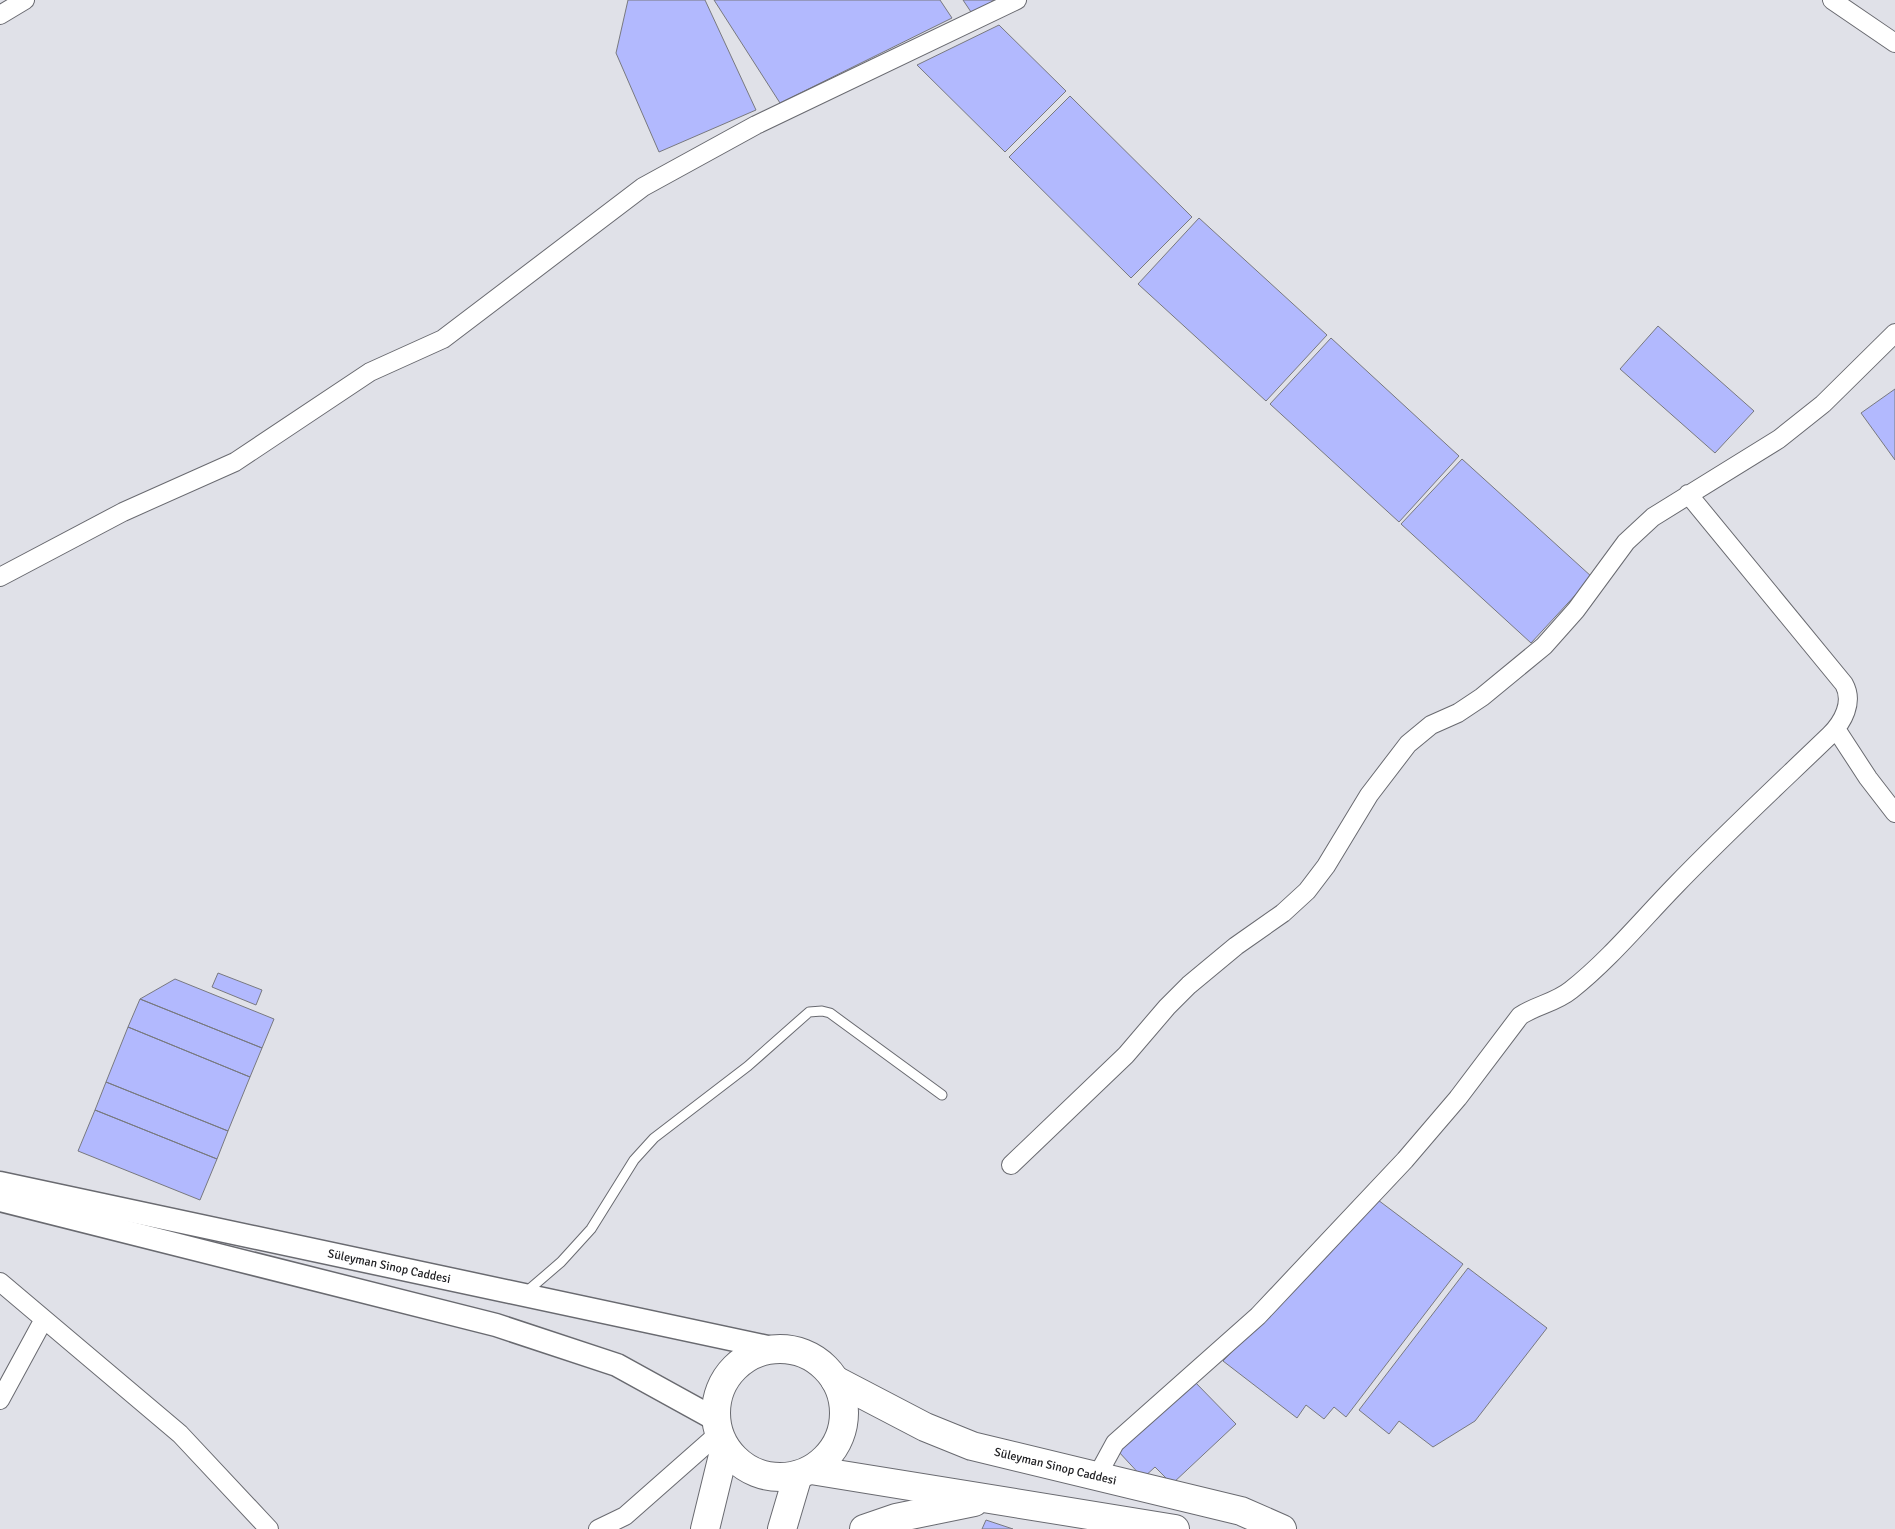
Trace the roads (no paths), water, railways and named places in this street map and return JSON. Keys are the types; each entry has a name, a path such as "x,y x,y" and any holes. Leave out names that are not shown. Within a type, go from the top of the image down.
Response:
{"main road":[{"path":"705,1529 720,1433 716,1402 721,1385 731,1370 744,1359 760,1352 777,1349 795,1350 811,1357 825,1367 836,1380 843,1405 842,1430 835,1446 825,1460 805,1472 782,1529"},
{"name":"Süleyman Sinop Caddesi","path":"836,1380 925,1427 972,1446 1241,1511 1282,1529"},
{"path":"720,1433 734,1458 757,1473 771,1477 805,1472 1175,1529"},
{"path":"864,1529 896,1518 990,1499"}],"street":[{"path":"0,15 24,0"},
{"path":"0,577 123,512 235,462 370,372 442,339 644,187 756,125 1017,0"},
{"path":"1832,0 1895,43"},
{"path":"1010,1165 1126,1055 1167,1007 1189,985 1236,946 1284,913 1307,891 1326,866 1369,795 1408,744 1431,726 1458,712 1482,696 1525,663 1576,610 1626,542 1653,517 1688,494 1755,456 1802,422 1843,386 1895,334"},
{"path":"1098,1476 1115,1443 1258,1316 1405,1160 1458,1098 1520,1016 1532,1008 1546,1004 1570,991 1617,948 1736,825 1836,729 1847,704 1848,694 1844,684 1688,494"},
{"path":"1836,729 1868,778 1895,813"},
{"name":"Süleyman Sinop Caddesi","path":"0,1183 777,1349"},
{"path":"0,1200 496,1325 617,1365 720,1433 625,1516 598,1529"},
{"path":"0,1282 180,1434 269,1529"},
{"path":"0,1400 44,1320"}],"lane":[{"path":"525,1294 561,1262 591,1229 634,1160 654,1138 748,1066 809,1012 822,1011 830,1013 942,1095"}]}
